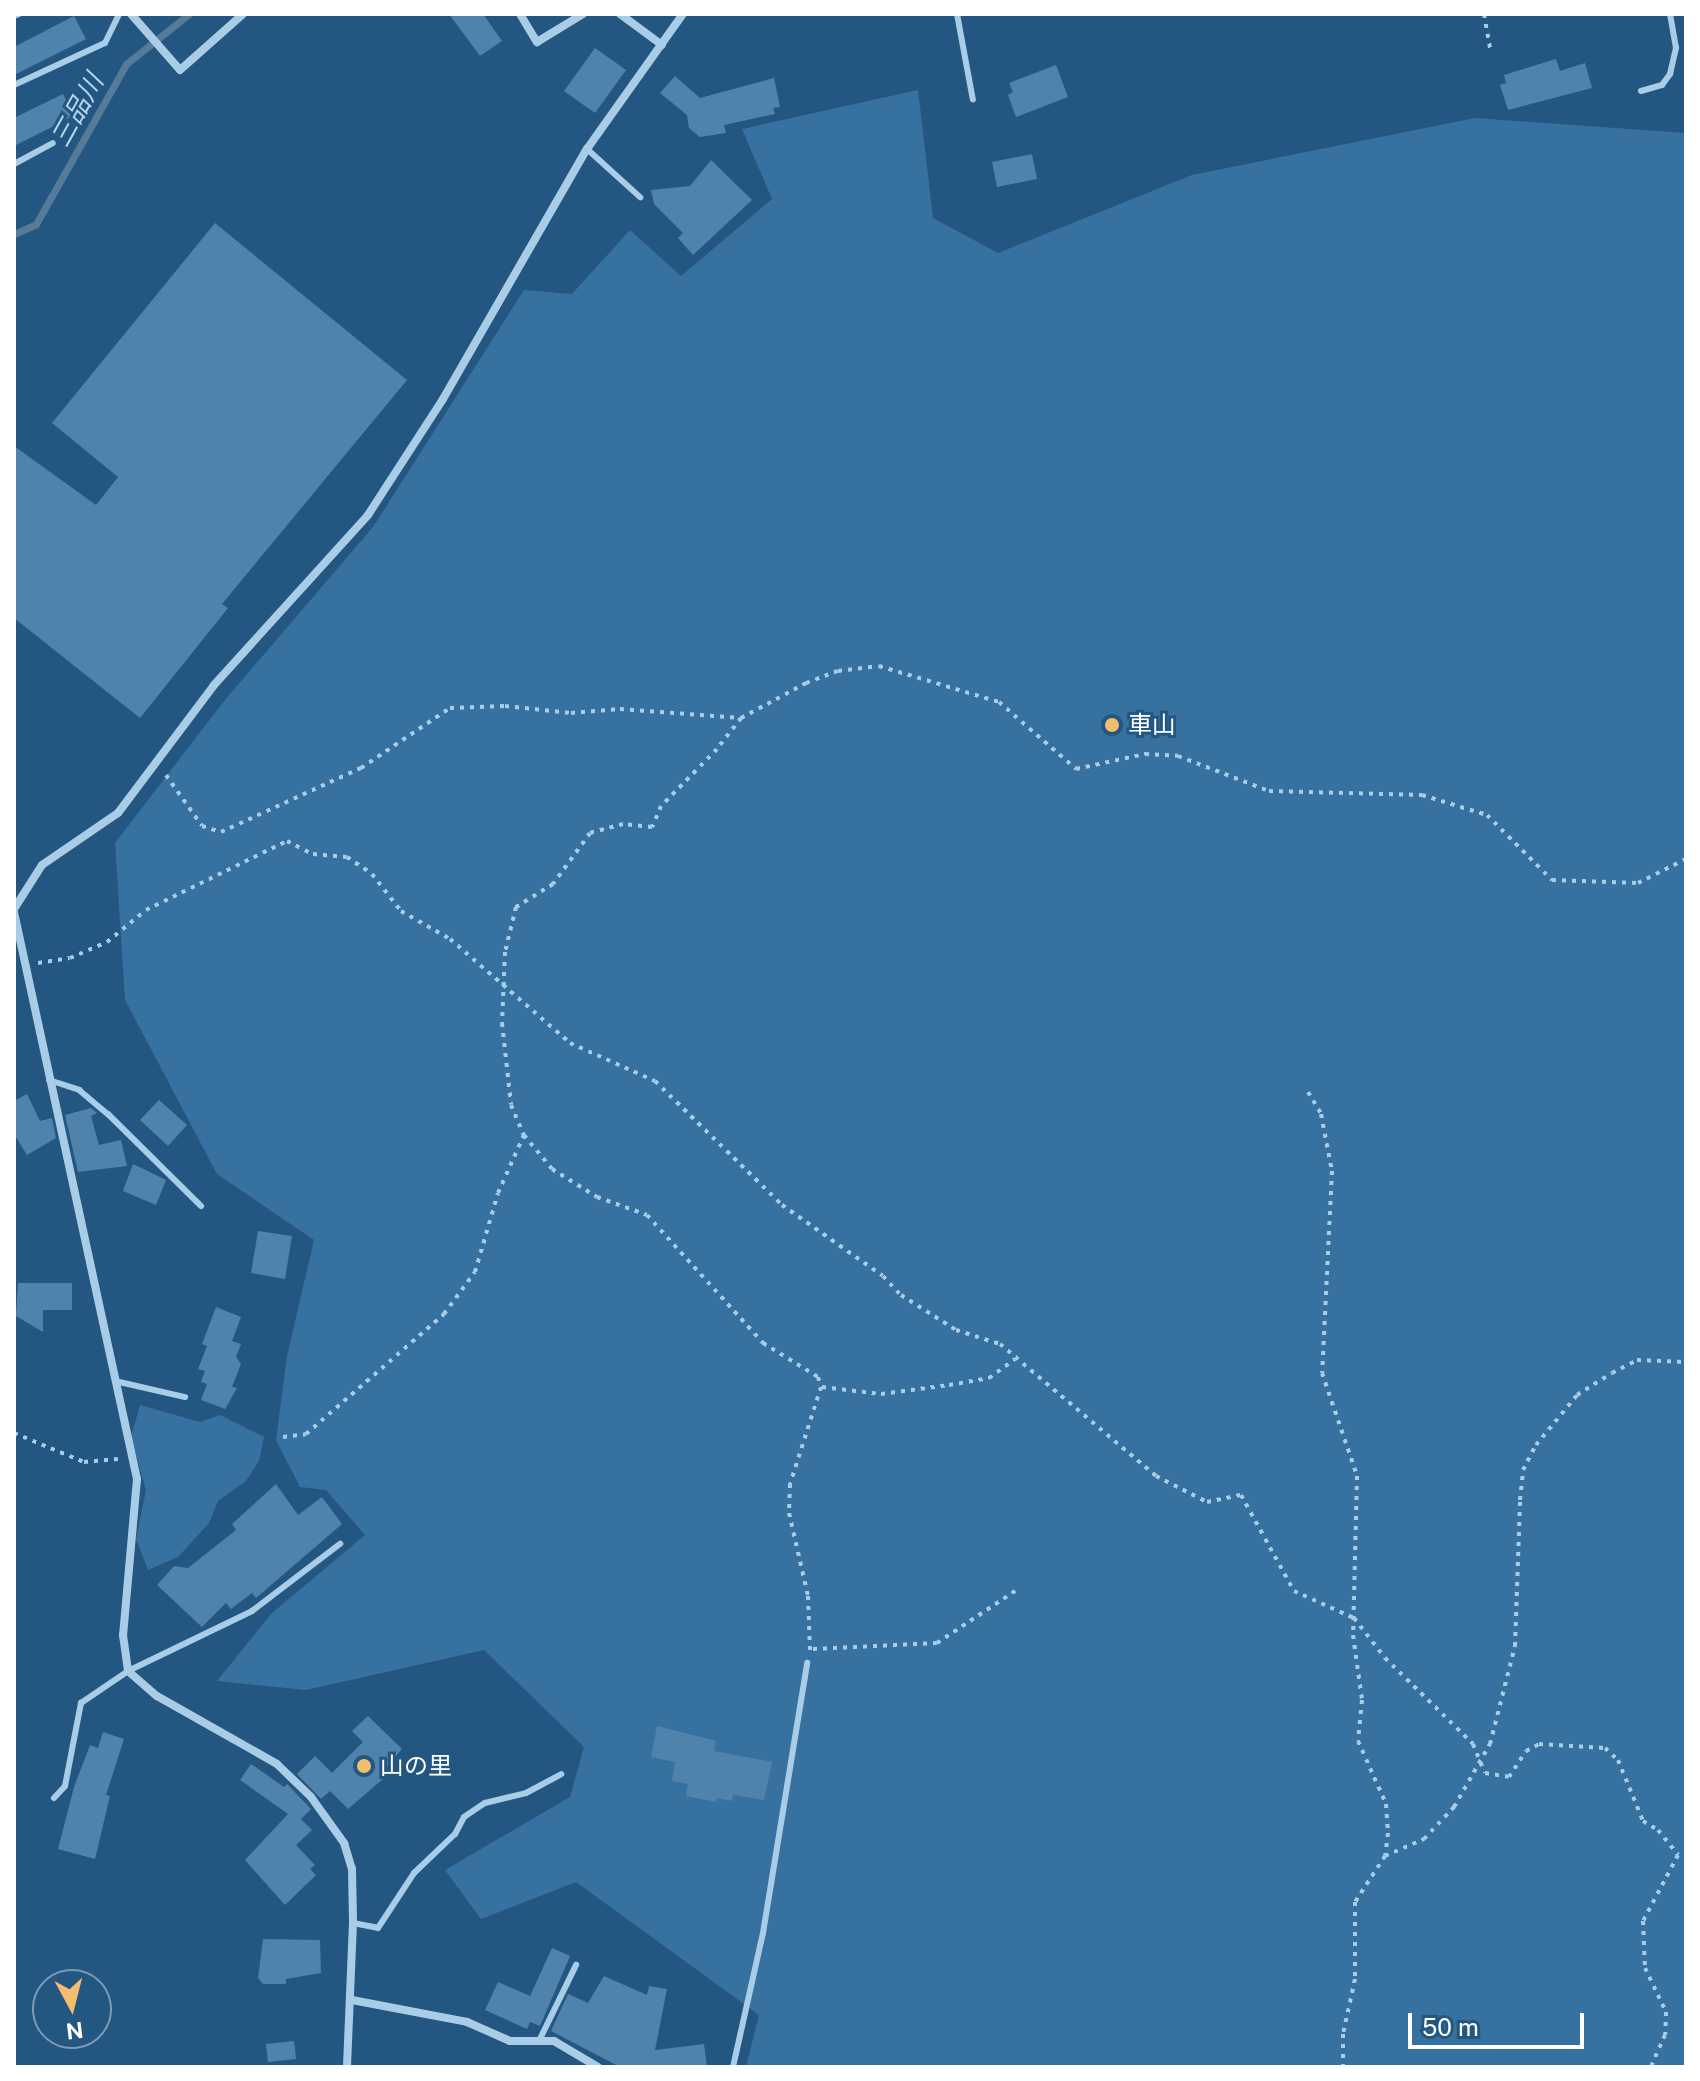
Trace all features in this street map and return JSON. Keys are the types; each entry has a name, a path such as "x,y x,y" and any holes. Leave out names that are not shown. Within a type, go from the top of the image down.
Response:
{"street":[{"path":"131,14 180,70 243,14"},
{"path":"520,14 537,42 583,14"},
{"path":"620,14 662,45"},
{"path":"347,2067 353,1923 352,1869 344,1843 302,1788 258,1751 157,1696 128,1671 123,1635 138,1497 14,911 42,865 118,813 214,685 368,515 443,399 587,149 683,14"},
{"path":"352,2000 467,2022 510,2041 554,2041 598,2067"}],"lane":[{"path":"14,85 105,43 119,14"},
{"path":"957,14 973,100"},
{"path":"1641,91 1662,85 1670,74 1676,48 1670,14"},
{"path":"14,164 53,143"},
{"path":"587,149 640,197"},
{"path":"49,1080 79,1090 108,1114 201,1206"},
{"path":"115,1381 185,1397"},
{"path":"54,1798 65,1786 81,1703 128,1671 252,1611 340,1544"},
{"path":"733,2067 763,1933 807,1663"},
{"path":"353,1923 378,1928 414,1873 464,1817 485,1803 526,1793 561,1774"},
{"path":"539,2041 576,1965"}],"path":[{"path":"1484,14 1490,48"},
{"path":"807,1663 810,1649 808,1596 789,1513 790,1484 821,1387 818,1377 763,1343 735,1316 647,1215 578,1187 552,1169 524,1135 511,1105 503,981 516,907 553,884 590,833 623,824 652,827 661,806 717,749 741,718 817,679 879,666 999,702 1076,769 1145,754 1178,756 1269,791 1422,795 1487,815 1552,880 1638,883 1686,859"},
{"path":"158,763 202,826 221,832 361,768 450,708 505,706 571,713 620,709 741,718"},
{"path":"24,966 70,958 107,942 146,910 287,841 313,854 347,857 372,874 401,911 450,939 503,981 570,1043 655,1081 782,1205 883,1276 901,1295 956,1330 1000,1344 1156,1476 1207,1502 1241,1495 1294,1591 1354,1618 1385,1658 1473,1744 1478,1763 1485,1773 1509,1777 1526,1751 1539,1744 1605,1748 1618,1760 1643,1821 1673,1845 1678,1855 1642,1934 1645,1968 1666,2012 1665,2035 1651,2067"},
{"path":"1308,1092 1321,1114 1332,1171 1322,1373 1357,1476 1354,1618 1362,1700 1358,1741 1360,1756 1386,1804 1385,1856 1355,1902 1355,1979 1343,2034 1343,2067"},
{"path":"283,1437 306,1434 444,1314 475,1272 498,1193 524,1135"},
{"path":"821,1387 881,1394 949,1385 989,1378 1015,1359"},
{"path":"1385,1856 1424,1839 1454,1807 1502,1711 1515,1646 1523,1470 1536,1445 1577,1395 1612,1373 1637,1360 1686,1362"},
{"path":"14,1433 84,1462 131,1458"},
{"path":"810,1649 937,1643 1015,1591"}],"shaded area":[{"path":"918,90 933,218 998,253 1192,175 1475,118 1686,133 1686,2067 746,2067 759,2015 576,1882 481,1919 445,1870 570,1797 584,1747 484,1650 306,1690 217,1681 271,1614 365,1535 326,1490 300,1487 276,1440 287,1356 314,1240 217,1174 125,1000 115,843 224,701 373,527 524,290 572,294 630,230 681,276 772,199 742,129"},
{"path":"140,1405 200,1422 220,1415 264,1437 259,1461 246,1481 218,1501 209,1523 178,1557 148,1570 136,1539 146,1490 131,1437"}],"building":[{"path":"449,14 483,14 502,41 480,56"},
{"path":"74,16 86,39 14,75 14,47"},
{"path":"595,48 626,70 595,113 564,91"},
{"path":"1556,59 1560,71 1585,63 1592,88 1508,110 1500,85 1506,83 1504,75"},
{"path":"1056,65 1068,97 1016,117 1008,95 1013,92 1009,83"},
{"path":"675,76 700,98 774,78 780,107 773,108 775,114 724,125 726,133 700,137 689,128 687,115 660,93"},
{"path":"63,94 74,116 14,146 14,118"},
{"path":"1032,154 1037,179 997,187 992,162"},
{"path":"711,160 752,200 693,255 678,238 683,233 654,204 651,190 690,186"},
{"path":"215,223 407,380 222,604 228,608 140,718 14,618 14,446 96,505 118,477 52,423"},
{"path":"27,1094 40,1121 52,1118 56,1138 27,1155 14,1134 14,1101"},
{"path":"159,1100 187,1125 168,1146 140,1120"},
{"path":"91,1108 97,1113 91,1116 99,1145 121,1140 127,1166 78,1172 65,1115"},
{"path":"133,1164 166,1180 156,1205 123,1191"},
{"path":"258,1231 292,1236 285,1279 251,1273"},
{"path":"18,1283 72,1283 72,1310 43,1310 43,1332 16,1316"},
{"path":"216,1307 241,1317 232,1341 241,1344 236,1357 241,1364 232,1387 237,1388 225,1409 201,1400 207,1384 201,1382 205,1371 198,1369 207,1346 202,1344"},
{"path":"276,1484 298,1515 322,1497 342,1524 256,1598 252,1593 231,1609 226,1603 202,1627 157,1585 174,1566 188,1568 236,1530 232,1524"},
{"name":"山の里","path":"368,1716 402,1749 380,1775 383,1779 348,1809 330,1791 321,1799 297,1774 315,1756 332,1773 363,1742 352,1731"},
{"path":"657,1726 716,1741 714,1751 772,1762 764,1800 733,1795 732,1801 717,1798 716,1802 686,1796 688,1784 672,1781 675,1762 651,1757"},
{"path":"103,1732 124,1739 106,1795 110,1796 95,1859 58,1849 74,1787 90,1745 98,1748"},
{"path":"251,1764 284,1787 287,1784 311,1809 301,1819 312,1830 296,1845 315,1865 310,1869 316,1875 285,1905 245,1860 288,1814 240,1780"},
{"path":"263,1939 320,1940 321,1973 286,1979 286,1984 263,1984 258,1978"},
{"path":"552,1948 570,1956 540,2026 530,2022 527,2029 485,2010 498,1982 530,1996"},
{"path":"604,1976 647,1995 649,1986 667,1989 655,2050 704,2044 707,2067 620,2067 551,2031 568,1994 588,2003"},
{"path":"294,2041 296,2059 268,2062 266,2044"}],"waterway":[{"name":"三品川","path":"14,234 36,224 126,64 189,14"}],"place":[{"name":"車山","path":"1112,725"},
{"name":"山の里","path":"364,1766"}]}
